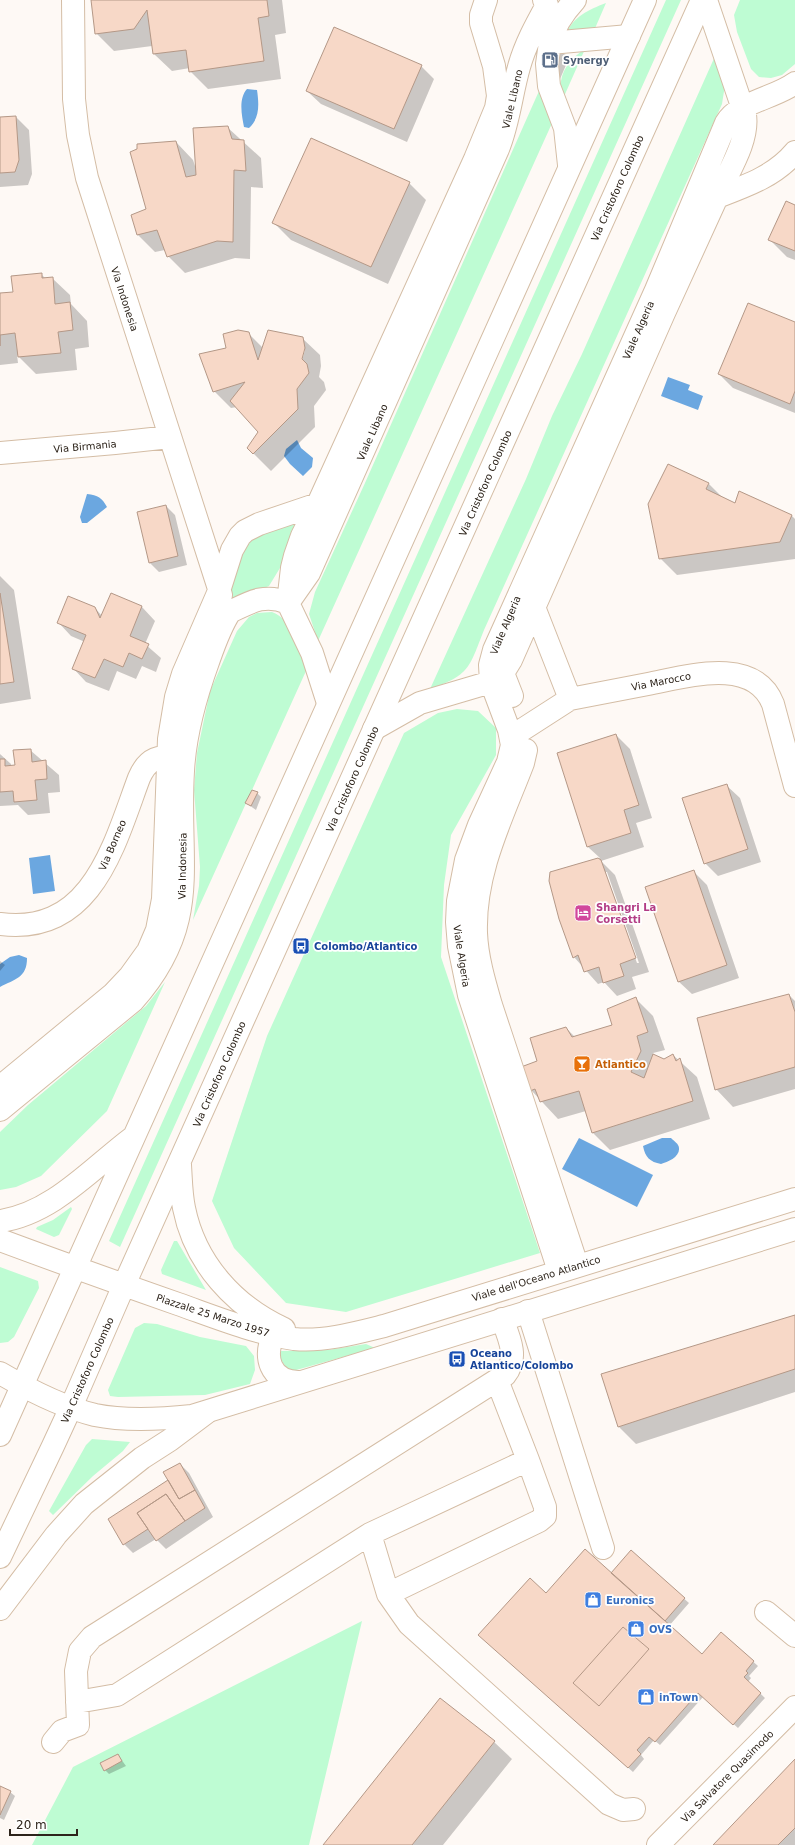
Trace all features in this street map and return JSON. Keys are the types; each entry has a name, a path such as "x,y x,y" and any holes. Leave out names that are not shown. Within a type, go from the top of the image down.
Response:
{"main road":[{"name":"Via Indonesia","path":"73,0 74,99 84,163 96,210 219,591 230,612 222,626 203,677 186,735 176,756"},
{"name":"Viale Libano","path":"288,603 309,573 327,508 467,195 498,96 494,66 480,23 486,0"},
{"path":"545,2 574,0"},
{"path":"569,165 565,128 549,86 547,64 550,43 556,26 561,16 574,0"},
{"path":"0,1435 569,165 645,0"},
{"name":"Via Cristoforo Colombo","path":"0,1557 70,1407 702,0"},
{"name":"Viale Algeria","path":"680,256 717,196 744,137 747,126 706,0"},
{"name":"Viale Libano","path":"467,195 503,137 510,113 519,67 545,2"},
{"path":"550,43 629,36"},
{"name":"Viale Algeria","path":"568,1268 493,1039 476,934 480,882 488,854 525,758 526,740 517,732 497,678 511,660 526,602 680,256 726,123 732,115 742,108 778,94 795,83"},
{"path":"717,196 743,187 767,176 784,164 795,152"},
{"name":"Via Birmania","path":"0,453 170,437"},
{"path":"219,591 232,550 236,542 245,531 259,524 327,508"},
{"name":"Via Indonesia","path":"2,1099 128,1005 150,980 165,956 178,922 183,897 184,866 182,800 172,718 176,697 188,660 219,591"},
{"path":"230,612 264,598 277,598 288,603 312,653 328,703"},
{"path":"517,732 570,699 526,602"},
{"name":"Via Marocco","path":"570,699 708,673 727,673 744,677 762,687 770,697 795,786"},
{"path":"374,729 420,703 497,678"},
{"name":"Via Borneo","path":"0,924 22,925 45,921 67,910 84,896 100,874 111,853 138,778 145,767 153,760 176,756"},
{"path":"0,1221 19,1217 48,1203 133,1138"},
{"path":"179,1162 182,1200 186,1217 199,1249 217,1278 234,1296 252,1311 270,1322 307,1339"},
{"name":"Viale dell'Oceano Atlantico","path":"274,1334 295,1339 307,1339 340,1336 384,1326 795,1199"},
{"path":"0,1373 22,1386 70,1407 96,1415 135,1418 171,1418 206,1413 298,1382 795,1229"},
{"name":"Piazzale 25 Marzo 1957","path":"0,1240 227,1321 274,1334 269,1346 268,1360 279,1376 288,1382 298,1382"},
{"path":"528,1311 603,1548"},
{"path":"53,1742 62,1731 78,1725 76,1671 80,1651 92,1637 497,1380 510,1369 512,1360 511,1345 502,1319"},
{"path":"511,1345 535,1337"},
{"path":"388,1594 539,1521 545,1516 545,1507 497,1380"},
{"path":"0,1609 56,1535 84,1504 142,1458 170,1440 206,1413"},
{"path":"77,1702 117,1695 370,1534 528,1460"},
{"path":"370,1534 388,1594 401,1614 417,1632 609,1804 623,1810 634,1810"},
{"path":"766,1612 795,1636"},
{"name":"Via Salvatore Quasimodo","path":"658,1845 795,1707"}],"green space":[{"path":"666,0 681,0 120,1247 109,1241"},
{"path":"740,0 795,0 795,64 782,75 771,78 759,77 751,69 737,32 734,15"},
{"path":"606,3 593,33 566,34 577,18 582,14"},
{"path":"585,49 562,101 560,86 564,71 573,59"},
{"path":"716,54 725,85 722,104 484,630 471,662 461,674 430,689 526,479 552,416 582,354"},
{"path":"539,91 553,121 318,641 309,614 315,592"},
{"path":"295,522 299,524 283,563 269,586 239,598 231,599 234,574 253,537"},
{"path":"272,612 286,622 291,629 306,671 193,920 199,886 200,867 194,790 197,753 210,691 237,631 249,617 257,613"},
{"path":"457,709 478,711 496,728 496,755 451,835 444,885 441,957 540,1253 346,1312 286,1303 234,1248 212,1201 267,1036 404,733 438,713"},
{"path":"165,982 107,1111 41,1176 16,1187 0,1190 0,1132 28,1105 146,1006"},
{"path":"71,1207 72,1209 59,1235 54,1237 36,1229 37,1227 53,1220"},
{"path":"174,1241 177,1241 206,1290 162,1274 161,1270"},
{"path":"0,1267 38,1281 39,1288 14,1337 8,1342 0,1343"},
{"path":"144,1323 157,1324 200,1337 246,1346 254,1356 255,1370 250,1384 205,1395 110,1396 108,1390 135,1328"},
{"path":"366,1344 375,1348 289,1372 280,1358 280,1351 328,1350"},
{"path":"92,1439 130,1442 123,1451 93,1476 53,1515 49,1511 86,1445"},
{"path":"362,1621 309,1845 32,1845 73,1767"}],"water":[{"path":"247,89 257,90 258,100 257,115 253,124 249,128 244,127 241,108 242,98"},
{"path":"668,377 690,385 688,390 703,396 698,410 661,396"},
{"path":"297,440 301,448 313,458 312,467 303,476 284,456 286,449"},
{"path":"87,494 94,495 99,498 107,507 87,523 82,523 80,517"},
{"path":"50,855 55,891 33,894 29,858"},
{"path":"19,955 27,958 25,970 15,980 0,987 0,964 10,957"},
{"path":"579,1138 653,1175 637,1207 562,1169"},
{"path":"662,1138 671,1138 679,1147 679,1151 676,1156 661,1164 654,1162 649,1158 645,1153 643,1146"}],"building":[{"path":"91,0 267,0 269,16 258,18 264,61 189,72 186,50 153,54 147,10 134,29 95,34"},
{"path":"334,27 422,65 394,129 306,91"},
{"path":"16,116 19,160 15,172 0,173 0,117"},
{"path":"228,126 232,139 244,140 246,171 234,170 233,242 217,241 167,257 157,230 137,235 131,215 146,209 130,152 137,149 137,144 176,141 186,177 196,175 193,128"},
{"path":"311,138 410,182 371,267 272,223"},
{"path":"786,201 795,205 795,251 768,240"},
{"path":"42,273 42,278 53,277 55,304 70,302 73,330 58,332 61,353 18,357 15,333 0,335 0,293 13,292 11,276"},
{"path":"748,303 795,322 795,391 790,404 718,374"},
{"path":"238,330 249,332 258,360 268,330 303,337 305,348 302,359 307,364 309,373 297,389 298,409 253,454 247,448 258,432 230,401 245,382 213,392 199,354 226,348 223,334"},
{"path":"668,464 709,483 706,489 735,503 739,491 792,515 780,542 659,559 648,504"},
{"path":"166,505 178,556 149,563 137,512"},
{"path":"0,593 14,682 0,684"},
{"path":"111,593 142,606 130,636 149,644 142,659 129,653 123,667 104,659 95,678 72,669 86,635 57,623 68,596 95,607 100,618"},
{"path":"616,734 639,805 624,810 631,833 587,847 557,753"},
{"path":"31,749 32,762 46,760 47,779 35,780 37,800 14,802 13,791 0,792 0,759 5,759 5,766 15,765 13,750"},
{"path":"727,784 748,849 704,864 682,798"},
{"path":"252,790 258,792 251,806 245,803"},
{"path":"598,858 601,860 636,958 620,964 624,976 603,983 599,967 584,972 578,955 573,958 559,919 549,881 550,872"},
{"path":"694,870 727,965 678,982 645,887"},
{"path":"789,994 795,1012 795,1067 715,1090 697,1018"},
{"name":"Atlantico","path":"636,997 648,1032 637,1036 641,1051 631,1072 644,1078 653,1054 664,1059 673,1054 676,1061 680,1058 693,1101 592,1133 579,1091 540,1102 535,1089 530,1091 521,1067 537,1061 530,1038 566,1027 572,1037 612,1025 607,1009"},
{"path":"795,1315 795,1369 618,1427 601,1374"},
{"path":"180,1463 195,1490 179,1499 163,1472"},
{"path":"168,1480 179,1499 195,1490 205,1508 185,1521 166,1494 137,1513 148,1529 123,1545 108,1519"},
{"path":"166,1494 185,1521 156,1541 137,1513"},
{"path":"585,1549 702,1654 721,1632 754,1661 746,1671 748,1673 744,1677 761,1693 733,1725 698,1693 655,1742 649,1737 637,1750 641,1754 628,1768 478,1635 530,1578 546,1593"},
{"path":"631,1550 685,1598 665,1621 611,1573"},
{"path":"623,1627 649,1649 599,1706 573,1683"},
{"path":"440,1698 495,1741 412,1845 323,1845"},
{"path":"118,1754 122,1761 104,1771 100,1763"},
{"path":"795,1759 795,1828 778,1845 713,1845"},
{"path":"0,1786 11,1791 0,1815"}],"place":[{"name":"Synergy","path":"550,60"},
{"name":"Shangri La Corsetti","path":"583,913"},
{"name":"Colombo/Atlantico","path":"301,946"},
{"name":"Atlantico","path":"582,1064"},
{"name":"Oceano Atlantico/Colombo","path":"457,1359"},
{"name":"Euronics","path":"593,1600"},
{"name":"OVS","path":"636,1629"},
{"name":"inTown","path":"646,1697"}]}
